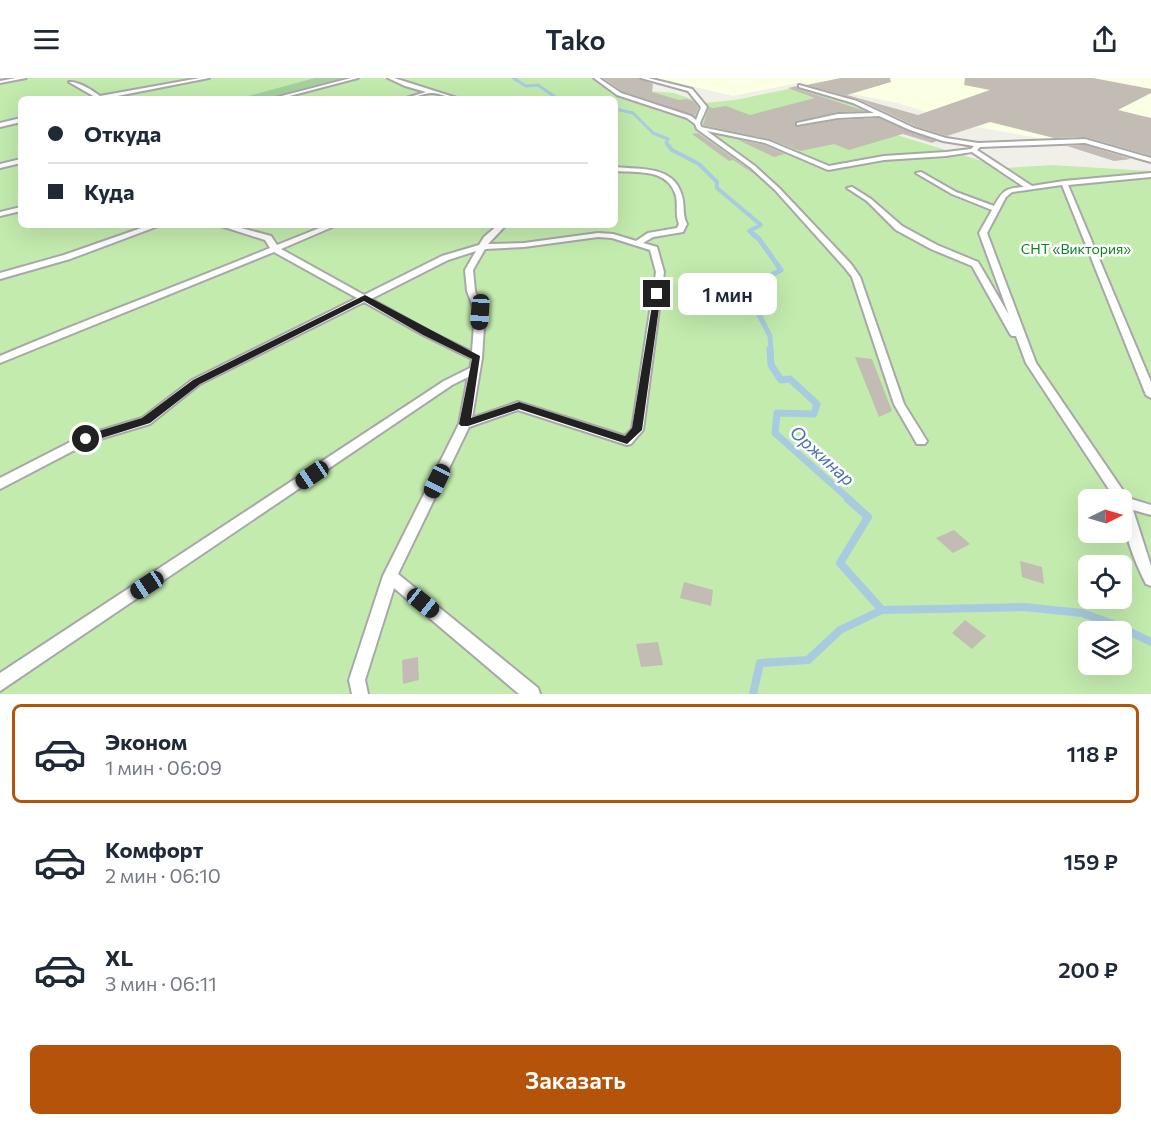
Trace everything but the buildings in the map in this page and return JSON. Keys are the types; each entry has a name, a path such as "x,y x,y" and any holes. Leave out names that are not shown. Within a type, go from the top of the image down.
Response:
{"lane":[{"path":"0,82 24,78"},
{"path":"108,96 207,78"},
{"path":"284,96 356,78"},
{"path":"390,78 446,96"},
{"path":"596,78 619,94 689,117 725,149 754,168 777,189 848,266 856,277 899,404 921,441"},
{"path":"642,78 690,90 704,107 698,126"},
{"path":"71,82 92,92 95,96"},
{"path":"801,86 855,102 912,129 975,147 1031,188"},
{"path":"416,96 430,92"},
{"path":"799,124 838,116 880,114"},
{"path":"0,125 18,121"},
{"path":"698,126 766,142 828,168 884,158 946,154 975,147 1085,141 1151,160"},
{"path":"0,166 18,162"},
{"path":"618,169 658,171 674,183 679,195 678,213 683,224 680,230 651,235 638,243"},
{"path":"919,173 954,193 996,209"},
{"path":"1031,363 983,233 996,209 1010,190 1151,175"},
{"path":"1064,183 1151,395"},
{"path":"850,188 869,200 898,228 975,264 1031,363 1115,489"},
{"path":"0,214 18,210"},
{"path":"0,276 67,257 149,228"},
{"path":"233,228 268,238 275,249 365,298 476,364"},
{"path":"0,360 326,228"},
{"path":"356,689 390,576 465,424 476,364 480,312 471,291 469,270 482,247 499,228"},
{"path":"0,484 86,439 146,421 196,382 445,258 482,247 524,245 598,235 638,243 654,249 660,272 637,430 627,441 519,406 465,424"},
{"path":"0,683 476,364"},
{"path":"1132,504 1151,510"},
{"path":"1132,528 1144,567 1151,580"},
{"path":"390,576 532,694"}],"shaded area":[{"path":"657,78 1151,78 1151,128 1073,131 1075,138 1045,139 977,127 897,103 798,83 733,96"}],"green space":[{"name":"СНТ «Виктория»","path":"0,78 598,78 610,88 674,93 704,103 735,100 798,87 845,100 870,110 844,119 1005,168 1052,165 1151,171 1151,694 0,694"},
{"path":"315,78 344,78 273,96 249,96"}],"waterway":[{"name":"Оржинар","path":"513,78 526,86 538,85 554,96"},
{"name":"Оржинар","path":"618,110 633,113 653,133 668,139 666,143 669,147"},
{"name":"Оржинар","path":"668,145 672,150 699,164 717,182 717,188 761,225 749,231 755,236"},
{"name":"Оржинар","path":"753,234 781,270 764,279 761,285 775,296 752,301 770,336 771,351"},
{"name":"Оржинар","path":"770,349 771,365 781,380 790,379 817,404 814,414 777,413 775,433 850,500"},
{"name":"Оржинар","path":"848,499 868,517 840,563 882,610"},
{"path":"882,610 1024,607 1082,613 1116,625 1151,642"},
{"name":"Оржинар","path":"753,694 760,663 808,660 840,630 882,610"}],"route":[{"path":"86,439 146,421 196,382 365,298 426,333 477,358 465,424 519,406 627,441 637,430 657,294"}]}
